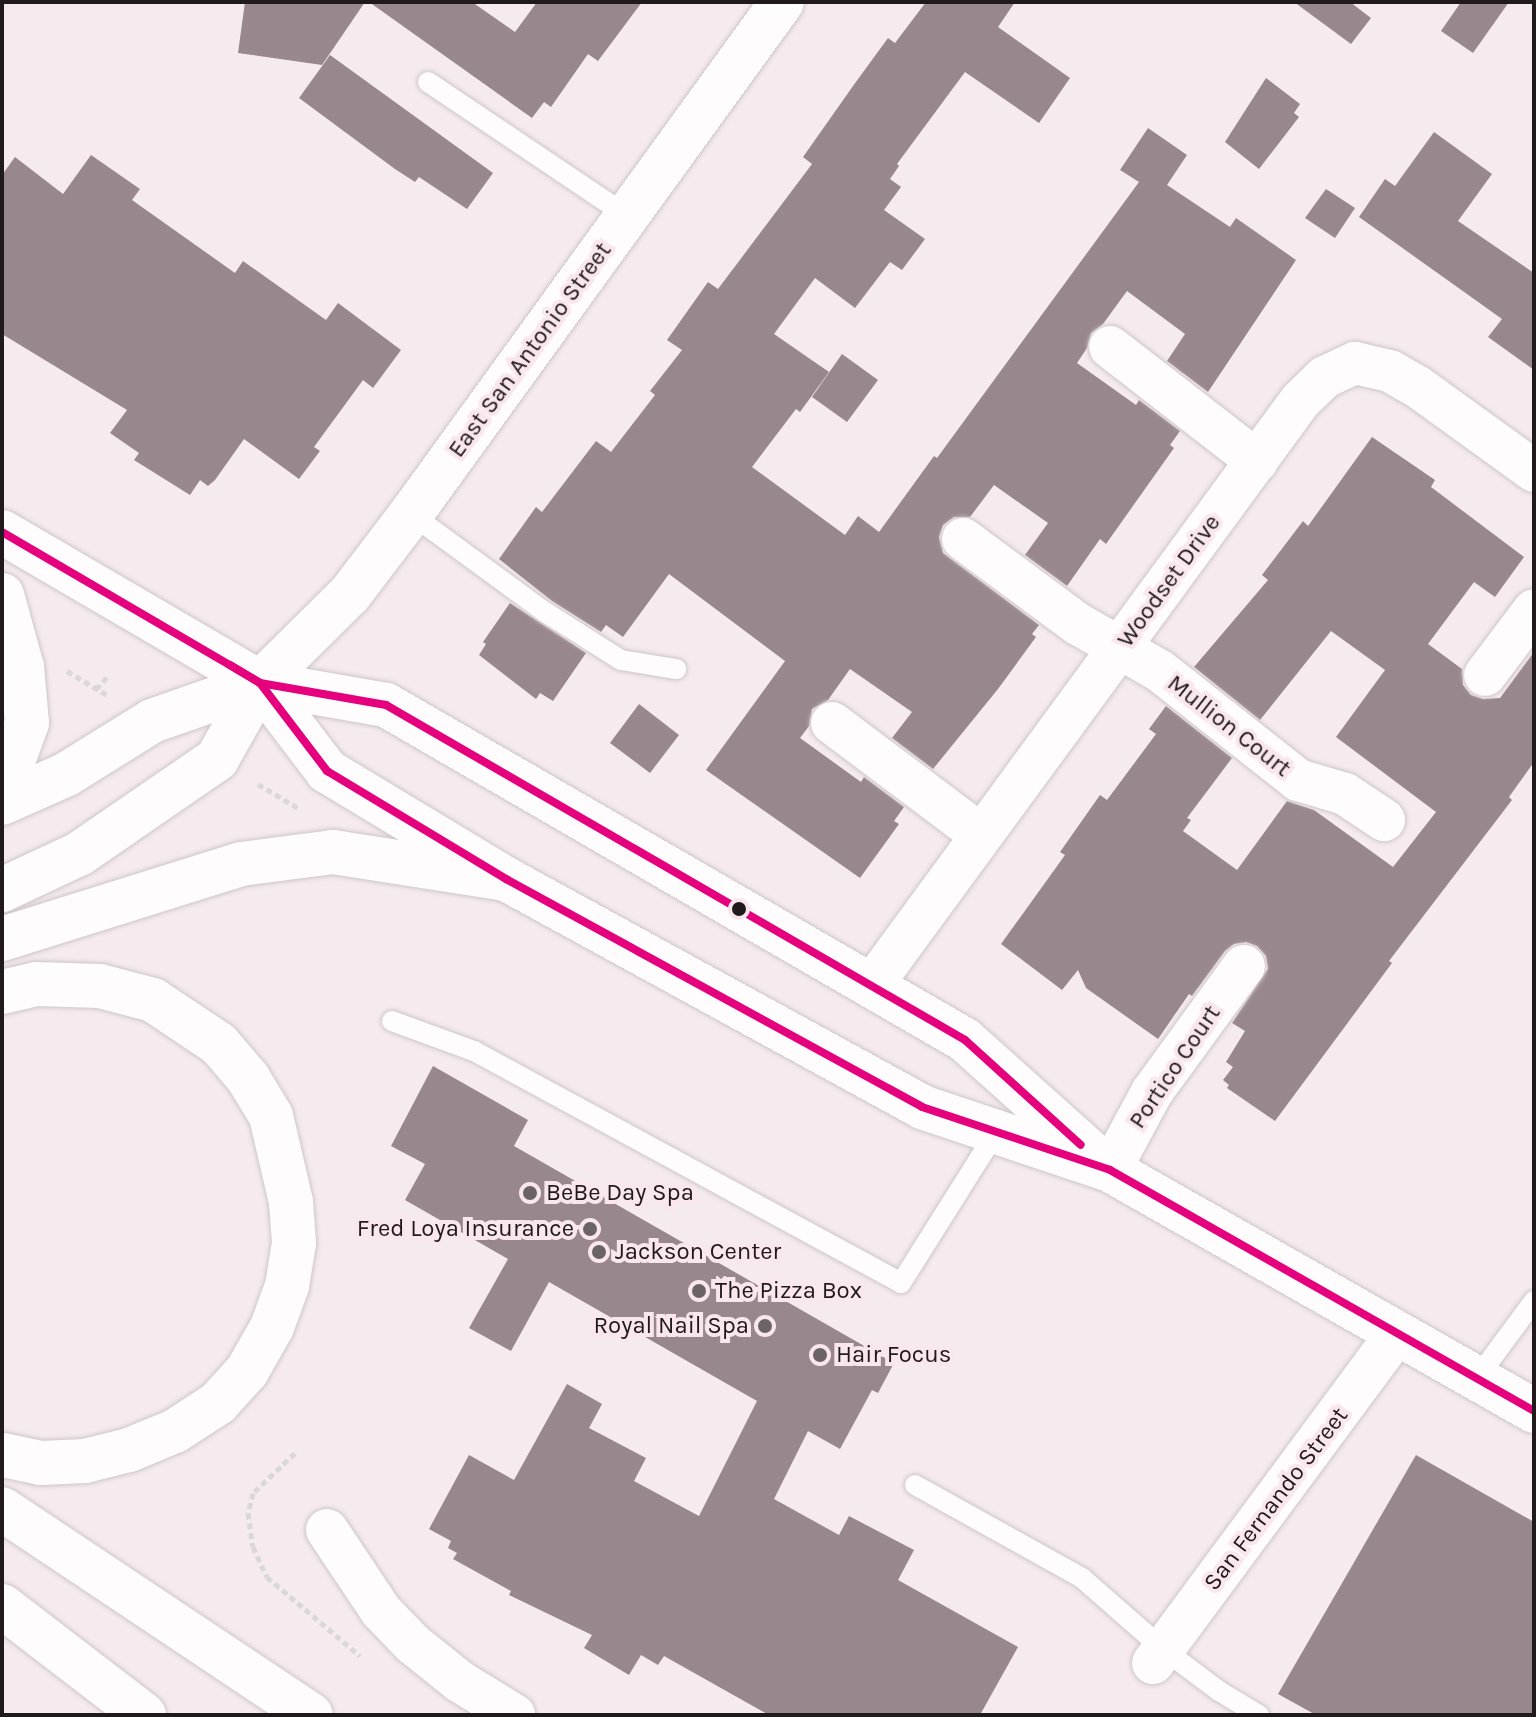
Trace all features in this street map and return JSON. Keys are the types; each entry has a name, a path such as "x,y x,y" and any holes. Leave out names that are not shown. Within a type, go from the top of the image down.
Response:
{"main road":[{"name":"East San Antonio Street","path":"260,683 350,594 782,2"},
{"path":"2,532 260,683 386,705 965,1040 1110,1170"},
{"path":"2,595 22,667 27,723 12,764 2,774"},
{"path":"2,803 67,774 152,721 260,683"},
{"path":"260,683 327,771 506,879 922,1107 1110,1170 1534,1411"},
{"path":"2,890 79,854 217,759 260,683"},
{"path":"2,939 241,864 333,852 506,879"},
{"path":"2,992 36,984 100,986 153,1000 219,1044 248,1078 271,1116 291,1202 294,1243 287,1286 272,1327 247,1371 218,1403 175,1431 129,1450 85,1461 41,1463 2,1455"},
{"path":"2,1509 311,1715"},
{"path":"2,1606 144,1715"}],"street":[{"path":"1110,347 1257,461"},
{"name":"Woodset Drive","path":"872,985 1300,401 1325,377 1355,363 1390,371 1418,387 1534,471"},
{"name":"Mullion Court","path":"963,539 1078,624 1160,671 1298,780 1345,794 1384,820"},
{"path":"1485,675 1534,610"},
{"path":"832,723 981,835"},
{"name":"Portico Court","path":"1110,1170 1152,1092 1244,966"},
{"name":"San Fernando Street","path":"1158,1656 1397,1333"},
{"path":"327,1530 356,1578 403,1633 459,1681 514,1715"}],"lane":[{"path":"428,82 626,215"},
{"path":"411,514 545,612 621,660 676,669"},
{"path":"392,1021 474,1051 901,1283 996,1132"},
{"path":"1477,1378 1534,1301"},
{"path":"915,1485 1082,1578 1158,1656 1259,1715"}],"path":[{"path":"55,664 114,699"},
{"path":"96,689 107,677"},
{"path":"258,784 306,812"}],"building":[{"path":"245,2 365,2 322,65 238,53"},
{"path":"369,2 472,2 515,32 537,2 642,2 598,61 588,54 551,107 544,102 532,118"},
{"path":"926,2 1015,2 998,27 1070,78 1039,123 965,72 897,164 899,166 890,179 901,187 884,210 925,239 902,270 890,262 855,308 815,278 774,334 829,372 800,412 796,409 752,467 845,535 858,516 879,532 934,456 937,458 1139,182 1120,170 1148,128 1187,155 1167,185 1230,227 1236,218 1296,260 1208,392 1167,361 1185,334 1127,291 1103,324 1091,333 1087,348 1077,363 1136,405 1139,400 1180,431 1170,445 1174,448 1106,544 1100,539 1067,586 1025,555 1048,523 994,485 970,517 954,517 943,525 939,537 943,553 1039,625 1032,634 1036,637 998,689 933,769 892,738 912,712 850,669 828,700 812,709 809,726 800,738 861,782 864,777 904,807 894,821 899,824 860,878 706,770 785,661 669,574 623,637 606,625 601,632 552,601 499,559 536,507 542,512 596,441 611,452 655,395 650,391 682,350 667,340 708,282 718,289 812,164 803,157 853,86 888,38 895,43"},
{"path":"1294,2 1350,2 1371,18 1351,44"},
{"path":"1461,2 1509,2 1473,53 1441,31"},
{"path":"330,55 493,173 467,209 419,177 415,182 395,169 299,98"},
{"path":"1266,78 1300,104 1294,113 1299,117 1259,169 1225,142"},
{"path":"1434,132 1492,174 1458,221 1534,273 1534,370 1488,337 1502,319 1359,217 1385,179 1395,186"},
{"path":"91,155 140,189 132,200 235,273 243,261 326,320 338,303 401,350 373,388 363,380 314,447 320,451 299,479 244,439 215,480 208,486 200,480 190,495 134,460 139,453 110,433 127,410 2,334 2,175 15,157 63,194"},
{"path":"1326,189 1355,208 1335,238 1305,218"},
{"path":"842,354 878,380 847,422 812,397"},
{"path":"1372,437 1435,480 1431,487 1524,557 1495,597 1474,582 1428,644 1462,669 1463,685 1471,695 1483,699 1500,698 1534,652 1534,762 1509,797 1512,800 1389,961 1392,963 1275,1121 1227,1088 1229,1085 1223,1080 1233,1067 1226,1062 1245,1031 1232,1023 1268,969 1266,956 1257,946 1246,942 1234,944 1225,951 1192,996 1189,994 1158,1039 1086,988 1078,970 1062,990 1001,944 1065,855 1060,852 1100,795 1107,800 1156,734 1149,729 1166,706 1232,758 1187,818 1191,820 1183,831 1237,870 1287,801 1314,810 1393,867 1436,812 1336,737 1385,670 1331,631 1260,720 1194,667 1268,580 1262,575 1303,521 1308,526"},
{"path":"510,603 586,653 553,701 540,693 536,699 479,655 486,644 483,642"},
{"path":"639,704 679,735 650,773 610,743"},
{"path":"433,1066 528,1120 514,1146 894,1363 878,1393 872,1390 840,1449 808,1431 774,1499 839,1535 849,1516 914,1550 898,1580 1018,1647 980,1715 769,1715 664,1656 658,1665 641,1655 629,1675 584,1648 592,1635 509,1595 511,1591 453,1559 457,1553 448,1548 451,1541 429,1529 469,1455 514,1480 567,1384 602,1404 589,1428 646,1458 634,1481 699,1516 757,1401 549,1282 511,1351 469,1328 508,1259 405,1200 425,1164 391,1146"},
{"path":"1416,1455 1534,1522 1534,1715 1316,1715 1278,1694"}],"transit line":[{"path":"2,532 260,683 327,771 506,879 922,1107 1110,1170 1534,1411"},
{"path":"230,665 260,683 386,705 965,1040 1081,1145"}],"place":[{"name":"BeBe Day Spa","path":"530,1193"},
{"name":"Fred Loya Insurance","path":"590,1229"},
{"name":"Jackson Center","path":"599,1252"},
{"name":"The Pizza Box","path":"699,1291"},
{"name":"Royal Nail Spa","path":"765,1326"},
{"name":"Hair Focus","path":"820,1355"}]}
